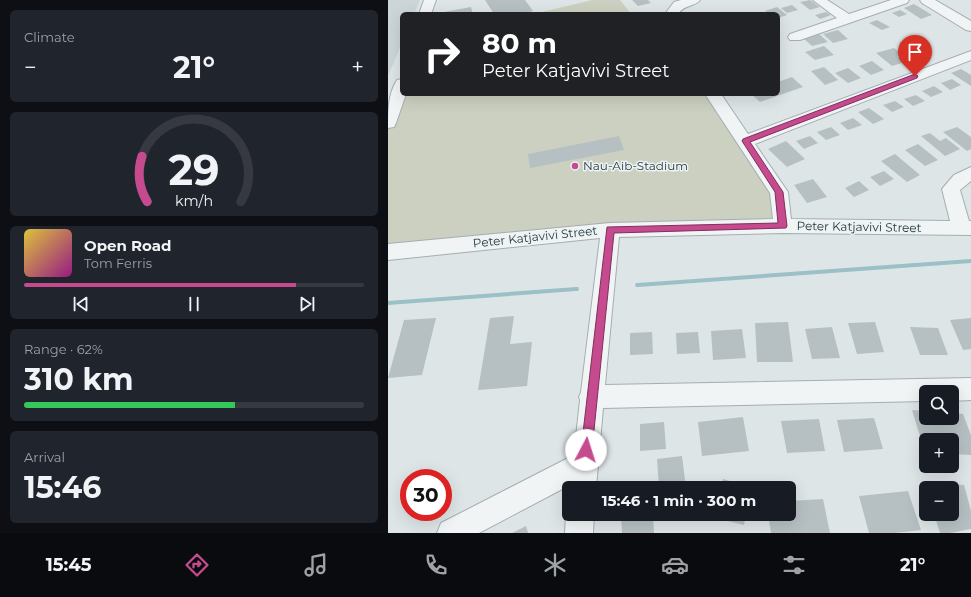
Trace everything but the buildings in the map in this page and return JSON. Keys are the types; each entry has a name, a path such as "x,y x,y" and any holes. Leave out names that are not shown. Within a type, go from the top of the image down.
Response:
{"street":[{"path":"427,12 430,0"},
{"path":"673,12 678,5 694,0"},
{"path":"819,0 847,19"},
{"path":"795,37 903,0"},
{"path":"926,0 971,27"},
{"path":"746,141 971,55"},
{"path":"388,124 400,88"},
{"path":"714,96 779,192 782,226"},
{"path":"966,228 953,200 951,189 960,179 971,173"},
{"name":"Peter Katjavivi Street","path":"388,252 610,230 782,226 966,228"},
{"path":"451,533 584,475 591,397 610,230"},
{"path":"591,397 971,388"},
{"path":"579,533 580,521"}],"shaded area":[{"path":"388,0 420,0 415,12 400,12 400,48 388,76"}],"green space":[{"path":"592,0 620,0 629,12 542,12"},
{"name":"Nau-Aib-Stadium","path":"400,89 400,96 714,96 779,192 783,226 610,230 388,252 388,123"}],"waterway":[{"path":"638,285 971,261"},
{"path":"388,303 576,289"}],"place":[{"name":"Nau-Aib-Stadium","path":"575,166"}],"route":[{"path":"586,450 610,230 782,226 779,192 746,141 915,76"}]}
